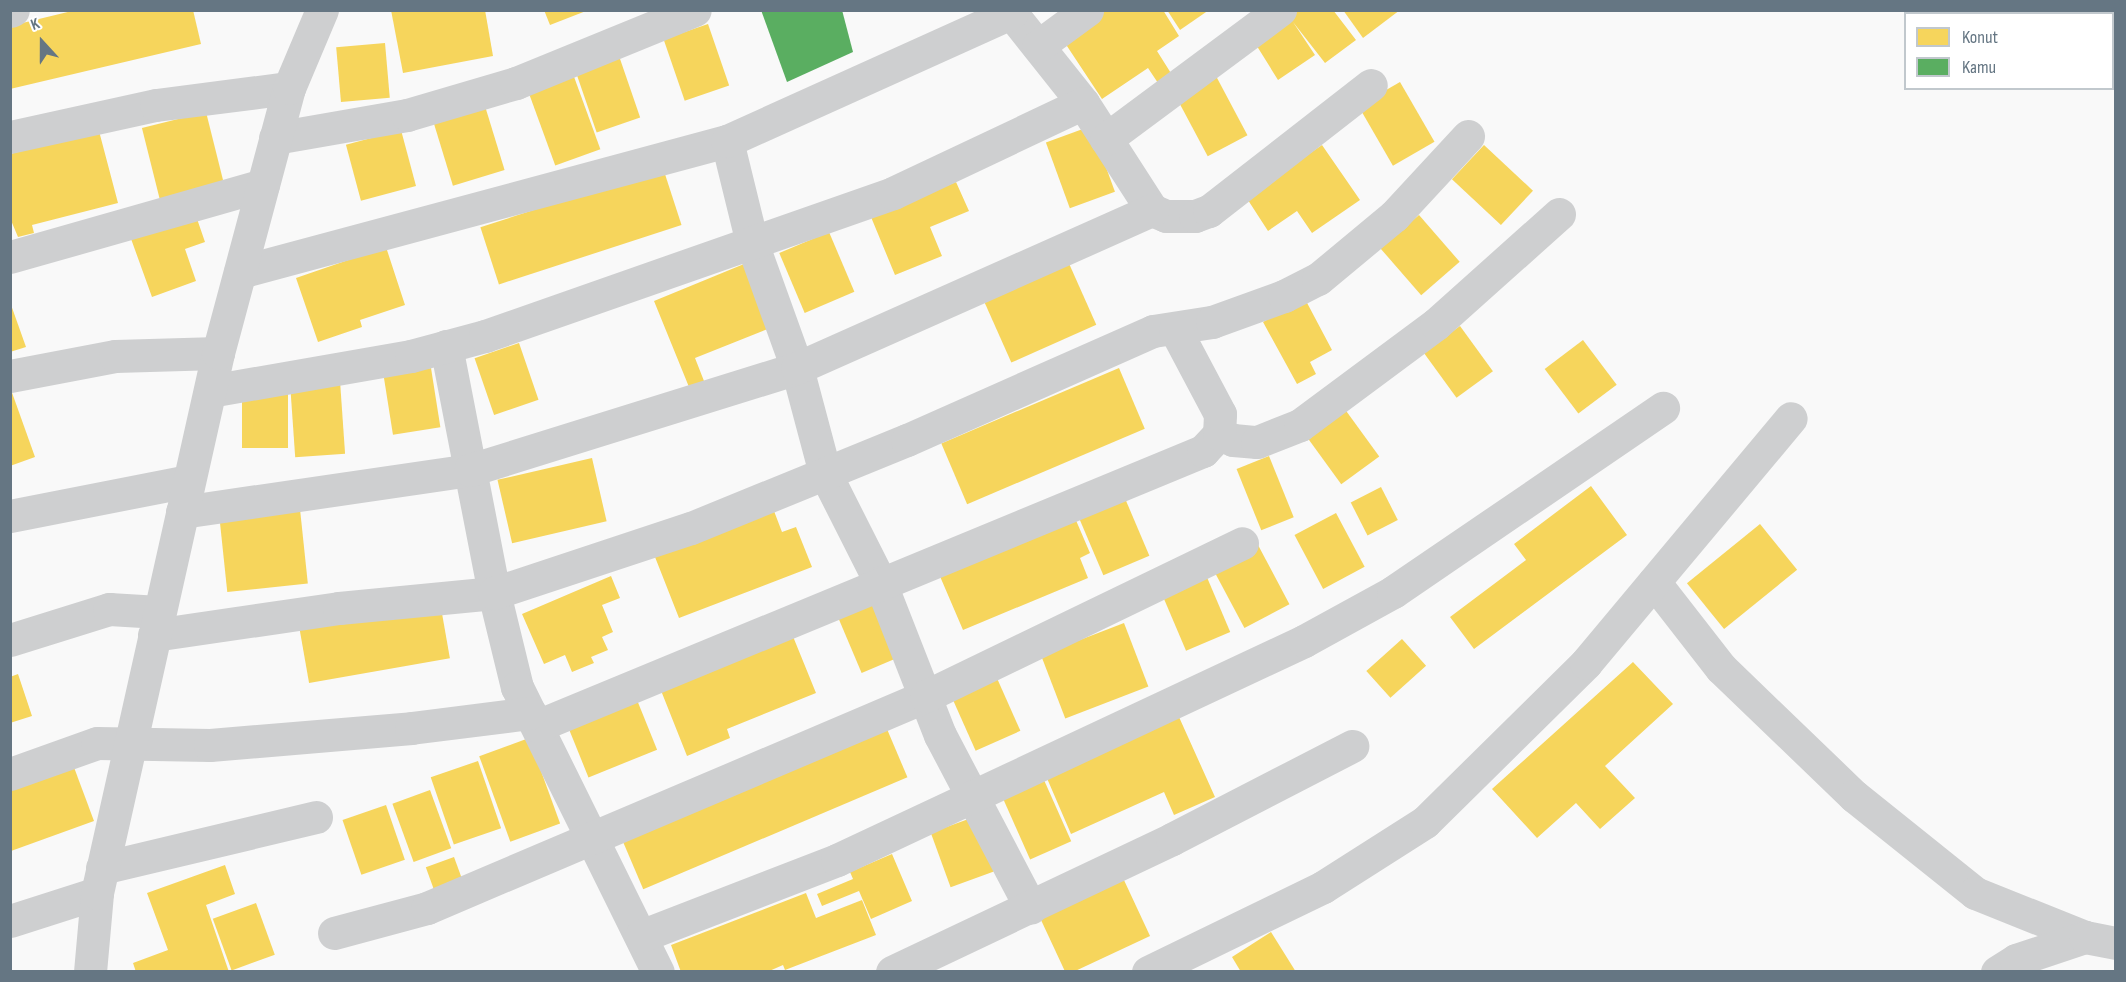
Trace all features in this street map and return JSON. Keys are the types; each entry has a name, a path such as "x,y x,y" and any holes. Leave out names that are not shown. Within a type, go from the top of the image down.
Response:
{"street":[{"path":"90,972 100,880 128,746 218,354 289,88 322,10"},
{"path":"275,138 407,115 516,83 695,10"},
{"path":"1038,46 1087,10"},
{"path":"1106,139 1280,10"},
{"path":"240,272 727,141 1010,12 1083,103 1152,210"},
{"path":"10,516 186,496 470,470 796,368 1152,210 1180,218 1209,211 1371,86"},
{"path":"10,137 156,105 289,88"},
{"path":"210,391 411,356 446,346 893,193 1083,103"},
{"path":"10,640 109,609 156,623 494,593 691,528 825,473 1153,331 1175,329 1247,311 1318,279 1394,216 1468,136"},
{"path":"727,141 752,243 796,368 825,473 880,582 927,696 940,735 1031,908"},
{"path":"10,257 263,185"},
{"path":"1219,434 1233,440 1257,442 1300,425 1436,324 1559,214"},
{"path":"10,774 97,743 128,746 210,746 534,719 1203,451 1219,434 1220,414 1175,329"},
{"path":"446,346 494,593 517,687 658,972"},
{"path":"10,376 115,356 218,354"},
{"path":"640,936 837,860 1304,641 1393,592 1662,408"},
{"path":"1148,972 1323,887 1425,822 1586,663 1791,418"},
{"path":"334,933 427,908 591,836 927,696 1242,543"},
{"path":"1654,582 1721,668 1854,796 1976,893 2100,940"},
{"path":"892,972 1031,908 1352,746"},
{"path":"10,921 100,880 316,817"},
{"path":"2014,968 2100,940"}],"building: Konut":[{"path":"76,10 193,10 201,44 10,89 10,26"},
{"path":"391,10 485,10 493,56 403,73"},
{"path":"544,10 586,10 586,11 550,25"},
{"path":"1107,10 1163,10 1179,36 1157,51 1174,78 1160,86 1148,68 1102,99 1063,40"},
{"path":"1167,10 1209,10 1180,30"},
{"path":"1298,10 1333,10 1356,40 1325,63 1293,22 1315,55 1278,80 1255,43"},
{"path":"1343,10 1400,10 1363,38"},
{"path":"708,24 729,85 685,101 664,39"},
{"path":"385,43 390,98 341,102 336,47"},
{"path":"619,56 640,117 597,132 576,71"},
{"path":"573,74 600,149 555,166 528,90"},
{"path":"1216,76 1247,135 1208,156 1176,97"},
{"path":"1400,82 1434,142 1393,166 1358,106"},
{"path":"485,106 505,170 453,186 433,122"},
{"path":"206,112 224,183 160,199 142,128"},
{"path":"1091,126 1115,192 1070,208 1046,142"},
{"path":"401,130 416,186 361,201 346,145"},
{"path":"99,131 118,203 32,225 34,233 18,237 10,218 10,154"},
{"path":"1322,145 1360,200 1312,233 1297,211 1268,231 1246,197"},
{"path":"1484,145 1533,191 1501,225 1452,179"},
{"path":"663,168 682,225 499,284 480,227"},
{"path":"956,182 969,211 930,227 942,256 895,275 871,217"},
{"path":"195,213 205,242 185,249 196,281 152,297 130,236"},
{"path":"1419,215 1460,262 1421,295 1381,248"},
{"path":"829,232 854,292 805,313 779,253"},
{"path":"386,247 405,305 360,320 362,327 318,342 296,278"},
{"path":"1067,259 1096,325 1011,363 982,297"},
{"path":"744,264 770,328 695,358 704,381 689,387 654,301"},
{"path":"1305,299 1332,350 1310,362 1316,374 1297,384 1263,322"},
{"path":"10,302 26,347 10,352"},
{"path":"1460,326 1493,371 1457,398 1424,352"},
{"path":"1583,340 1617,385 1578,414 1545,369"},
{"path":"519,343 539,400 494,415 475,358"},
{"path":"431,368 440,427 393,435 384,376"},
{"path":"1119,368 1145,429 967,504 941,443"},
{"path":"340,381 345,454 295,457 290,384"},
{"path":"10,387 35,457 10,466"},
{"path":"242,389 288,389 288,448 242,448"},
{"path":"1344,408 1379,457 1341,484 1306,436"},
{"path":"1269,456 1294,517 1261,530 1237,469"},
{"path":"592,458 607,521 512,543 497,480"},
{"path":"1591,486 1627,535 1474,649 1450,617 1526,560 1514,544"},
{"path":"1381,487 1398,520 1368,535 1351,502"},
{"path":"1124,496 1149,556 1103,575 1078,516"},
{"path":"300,509 308,584 227,592 219,517"},
{"path":"774,511 782,532 796,527 812,567 679,618 655,557"},
{"path":"1336,513 1365,567 1323,589 1295,535"},
{"path":"1075,518 1090,553 1080,558 1088,578 963,630 939,574"},
{"path":"1760,524 1797,570 1724,629 1687,583"},
{"path":"1258,545 1289,604 1244,628 1213,569"},
{"path":"1206,575 1230,632 1186,651 1162,594"},
{"path":"611,576 620,598 602,605 613,632 602,637 608,650 591,657 594,663 572,672 565,655 544,664 522,614"},
{"path":"882,598 906,654 862,673 838,617"},
{"path":"440,602 450,658 309,683 299,627"},
{"path":"1124,623 1148,686 1065,718 1041,655"},
{"path":"792,634 816,693 727,729 730,738 687,756 660,688"},
{"path":"1402,639 1426,666 1390,698 1366,671"},
{"path":"1633,662 1673,704 1605,766 1635,798 1600,829 1576,803 1537,838 1492,789"},
{"path":"18,674 32,716 10,723 10,677"},
{"path":"996,676 1020,731 976,751 951,696"},
{"path":"635,695 657,750 588,777 566,723"},
{"path":"1179,717 1215,797 1174,815 1164,792 1071,834 1046,776"},
{"path":"884,722 907,777 643,889 620,834"},
{"path":"529,738 560,824 510,842 479,756"},
{"path":"478,761 501,828 454,844 431,777"},
{"path":"72,762 94,821 11,851 10,784"},
{"path":"1044,780 1071,841 1030,860 1003,798"},
{"path":"430,790 451,848 414,862 392,804"},
{"path":"386,805 405,860 361,875 343,820"},
{"path":"974,817 994,872 951,887 931,833"},
{"path":"892,854 912,901 871,919 859,891 822,906 817,894 853,879 850,872"},
{"path":"454,857 463,882 435,893 426,867"},
{"path":"225,865 235,894 206,905 229,972 136,972 133,963 168,950 147,893"},
{"path":"1123,878 1150,936 1073,972 1065,972 1040,917"},
{"path":"806,893 816,918 862,900 876,935 785,970 783,965 767,972 681,972 671,945"},
{"path":"256,903 275,955 232,970 213,919"},
{"path":"1271,932 1296,972 1241,972 1232,957"}],"building: Kamu":[{"path":"761,10 842,10 853,52 787,82"}]}
